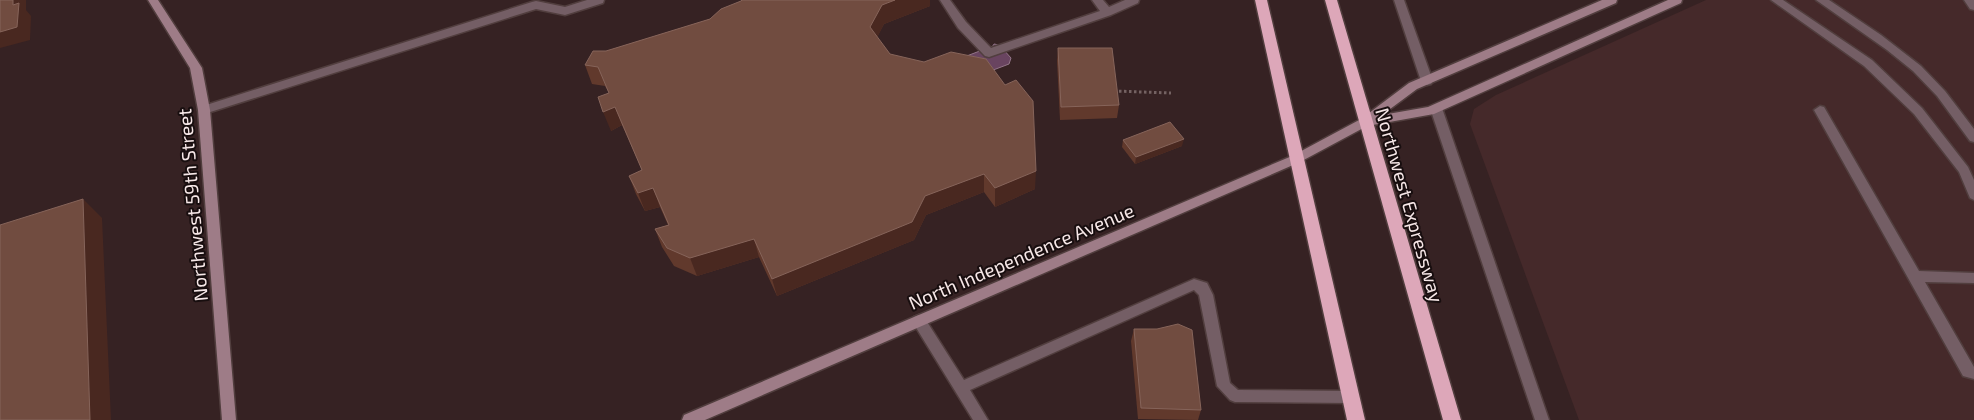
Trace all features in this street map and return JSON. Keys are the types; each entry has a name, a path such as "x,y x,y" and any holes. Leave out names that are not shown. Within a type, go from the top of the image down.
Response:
{"highway":[{"path":"1261,0 1356,420"},
{"name":"Northwest Expressway","path":"1331,0 1452,420"}],"street":[{"name":"Northwest 59th Street","path":"153,0 196,68 204,110 229,420"},
{"path":"204,110 539,3 565,11 599,0"},
{"path":"945,0 962,24 990,53 1107,12 1134,0"},
{"path":"1098,0 1107,12"},
{"path":"1399,0 1427,81"},
{"name":"North Independence Avenue","path":"689,420 1296,159 1365,122 1413,86 1612,0"},
{"name":"North Independence Avenue","path":"1365,122 1430,111 1677,0"},
{"path":"1776,0 1868,63 1918,111 1964,170 1974,194"},
{"path":"1821,0 1894,48 1919,70 1931,82 1974,138"},
{"path":"1969,0 1974,6"},
{"path":"1436,108 1542,420"},
{"path":"1820,110 1968,372 1974,373"},
{"path":"1915,276 1974,278"},
{"path":"960,388 1194,284 1202,286 1206,295 1224,386 1235,396 1351,397"},
{"path":"919,321 981,420"}],"path":[{"path":"1114,90 1171,93"}],"shaded area":[{"path":"1706,0 1974,0 1974,420 1579,420 1470,124 1474,109 1496,95"},
{"path":"994,44 1004,46 1003,49 1011,58 1009,64 980,75 964,57"}],"building":[{"path":"0,0 13,0 13,5 19,3 17,27 0,32"},
{"path":"742,0 895,0 882,5 870,27 890,54 924,62 951,52 986,59 1005,85 1016,80 1033,101 1036,171 995,188 984,174 925,196 912,222 772,279 754,239 690,258 667,248 655,229 669,225 653,188 638,193 629,176 642,170 615,107 603,112 598,97 609,93 598,67 585,65 593,51 606,51 710,19 721,9"},
{"path":"1058,48 1112,48 1119,105 1061,107"},
{"path":"1170,122 1184,139 1136,157 1123,140"},
{"path":"83,199 90,420 0,420 0,225"},
{"path":"1178,324 1192,330 1201,410 1141,408 1134,329 1157,329"}]}
